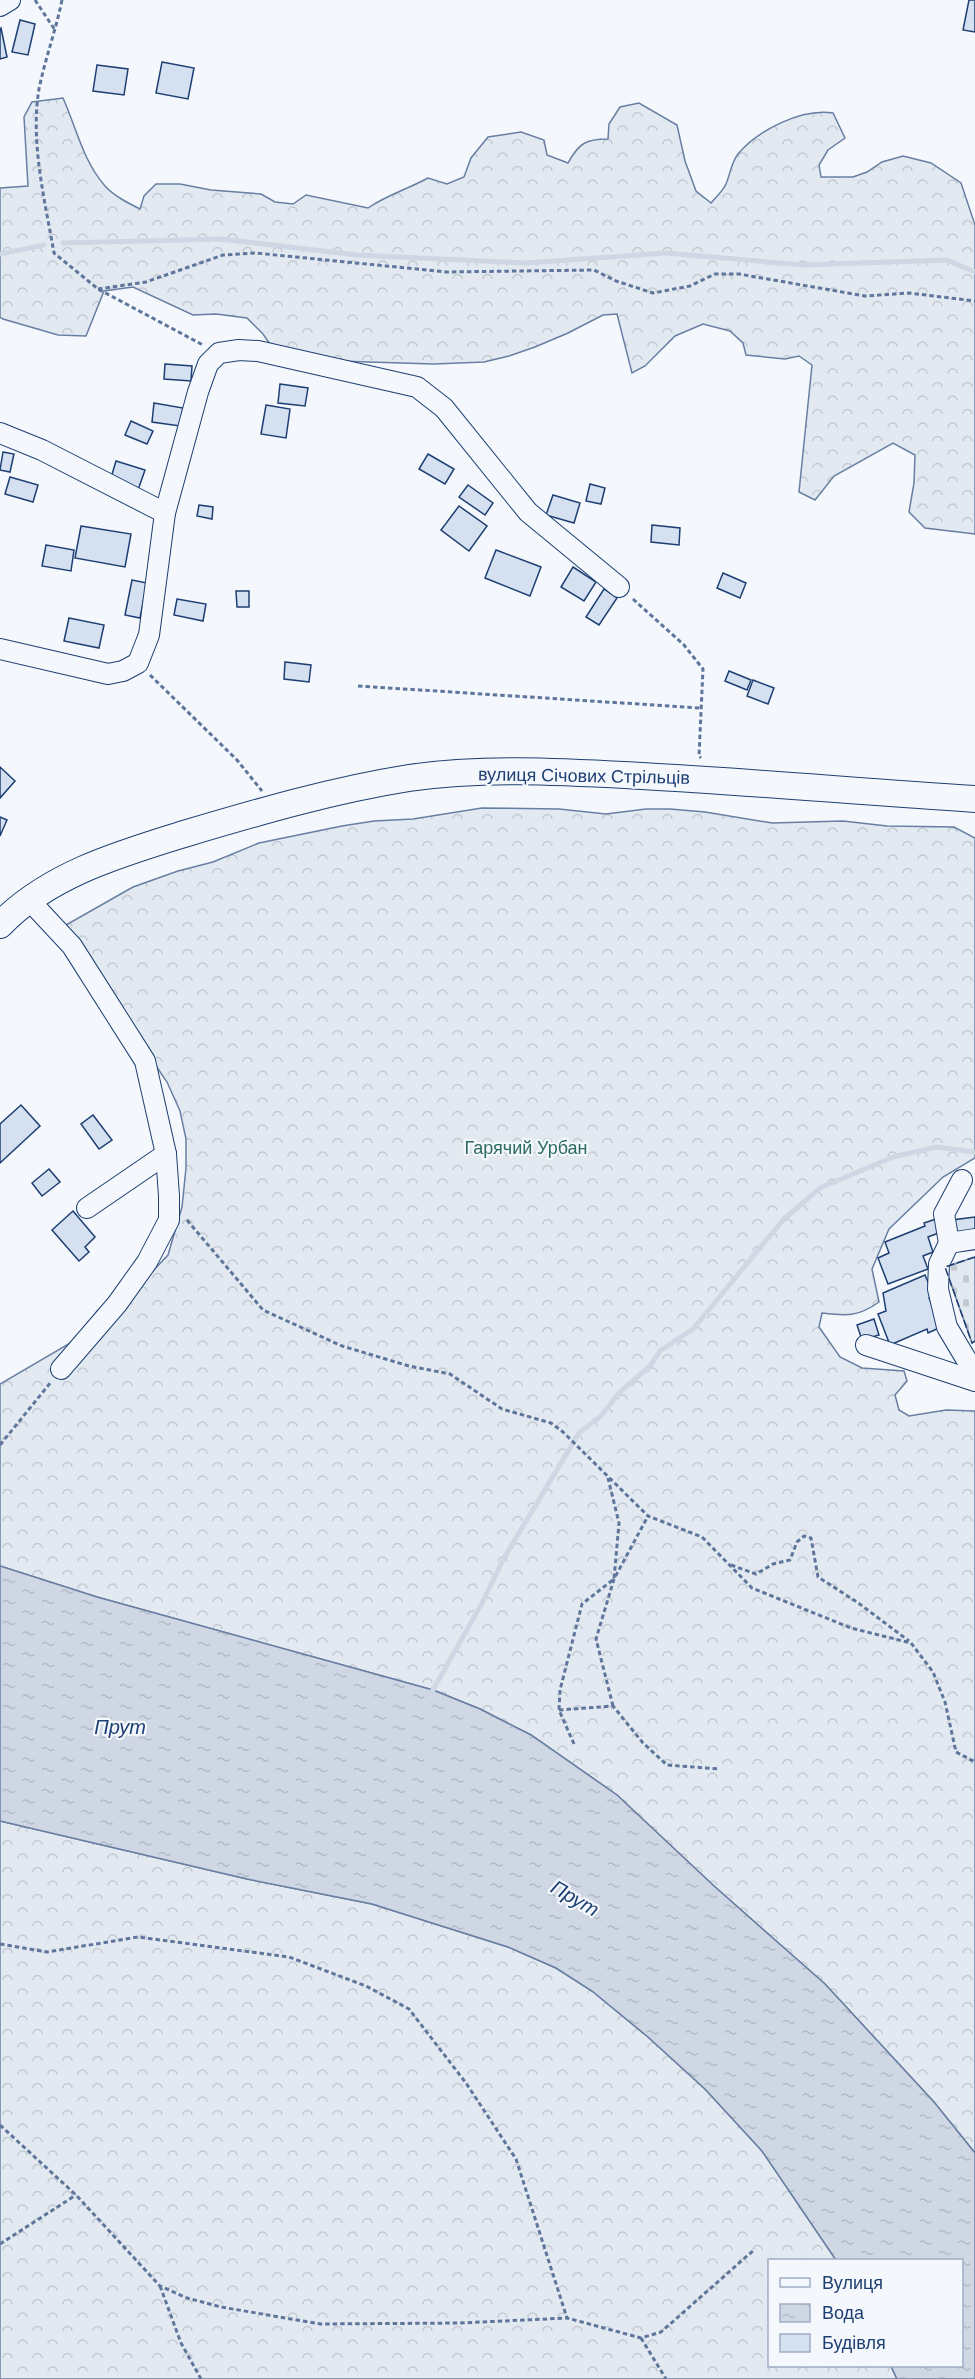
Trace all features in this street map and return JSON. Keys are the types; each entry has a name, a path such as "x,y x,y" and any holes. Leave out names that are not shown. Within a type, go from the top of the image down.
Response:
{"main road":[{"name":"вулиця Січових Стрільців","path":"2,921 76,872 122,853 334,792 411,778 484,772 570,772 727,780 975,799"}],"street":[{"path":"0,6 10,0"},
{"path":"0,649 108,674 123,671 138,663 149,635 165,513 198,392 208,364 219,353 239,350 258,351 417,387 444,408 528,512 619,587"},
{"path":"0,433 42,450 165,513"},
{"path":"30,901 72,946 145,1062 166,1154 169,1196 169,1220 147,1262 117,1304 62,1369"},
{"path":"87,1208 166,1154"},
{"path":"962,1180 944,1214 949,1243 939,1264 938,1289 947,1327 975,1374"},
{"path":"949,1243 975,1239"},
{"path":"866,1346 975,1381"}],"path":[{"path":"35,0 56,31"},
{"path":"62,0 56,31 39,90 37,135 54,253 98,289 219,353"},
{"path":"98,289 146,282 223,255 256,253 306,260 446,272 594,270 616,281 652,293 690,286 715,274 739,274 865,296 909,293 975,301"},
{"path":"619,587 684,645 703,669 699,756 727,780"},
{"path":"138,663 237,760 264,793"},
{"path":"358,686 700,708"},
{"path":"169,1196 217,1258 263,1310 342,1346 409,1366 450,1374 502,1409 551,1423 648,1516 702,1537 752,1588 851,1628 911,1643"},
{"path":"0,1445 62,1369"},
{"path":"607,1476 619,1523 614,1579 596,1639 613,1706 643,1743 667,1765 719,1769"},
{"path":"574,1744 559,1710 560,1690 582,1604 614,1579 648,1516"},
{"path":"729,1564 756,1574 773,1564 790,1560 797,1542 804,1536 811,1538 818,1577 857,1602 911,1643 933,1672 945,1702 956,1752 975,1762"},
{"path":"559,1710 613,1706"},
{"path":"0,1944 46,1952 138,1937 289,1957 366,1986 409,2009 466,2083 516,2159 567,2318"},
{"path":"0,2125 76,2195 160,2286 181,2343 201,2379"},
{"path":"0,2244 76,2195"},
{"path":"160,2286 187,2298 221,2307 321,2324 460,2323 567,2318 640,2338 660,2332 755,2248"},
{"path":"640,2338 666,2379"}],"green space":[{"path":"63,98 85,155 97,176 113,193 140,209 144,196 156,184 180,184 211,190 261,194 275,202 293,204 306,195 368,208 428,178 447,184 464,177 471,158 488,137 521,132 544,140 547,155 568,163 576,151 589,141 608,139 609,124 620,107 639,103 677,125 685,161 696,191 711,203 725,187 738,154 757,137 795,117 821,112 833,113 845,138 828,150 819,165 821,177 853,177 867,172 882,162 903,156 931,163 961,183 975,225 975,534 925,528 909,512 914,483 915,455 893,443 834,476 815,500 799,492 812,365 799,356 785,359 746,355 743,343 730,331 703,324 675,336 645,366 632,373 617,314 603,315 568,333 509,356 484,362 434,364 337,361 276,353 263,334 247,318 216,314 193,315 133,287 104,291 86,336 58,335 3,319 0,317 0,188 28,186 24,117 32,102"},
{"name":"Гарячий Урбан","path":"482,808 559,809 606,814 646,809 670,809 772,823 843,821 887,826 954,827 975,838 975,1158 943,1177 889,1229 872,1269 879,1302 858,1313 838,1315 822,1313 819,1327 840,1357 862,1368 904,1371 907,1381 895,1395 899,1410 909,1416 946,1410 975,1411 975,2153 934,2102 825,1984 714,1886 617,1795 531,1735 480,1709 433,1690 97,1597 0,1566 0,1384 84,1335 97,1311 148,1276 168,1255 182,1207 186,1139 180,1111 167,1082 148,1054 122,1006 66,925 133,887 178,871 213,862 259,843 342,826 374,821 413,819"},
{"path":"975,1257 975,1341 972,1343 945,1267"},
{"path":"0,1821 247,1879 372,1904 508,1947 556,1968 592,1991 648,2037 705,2089 762,2151 835,2259 768,2259 768,2367 891,2367 897,2379 0,2379"}],"water":[{"name":"Прут","path":"0,1566 97,1597 433,1690 480,1709 531,1735 617,1795 714,1886 825,1984 934,2102 975,2153 975,2379 897,2379 891,2367 963,2367 963,2259 835,2259 762,2151 705,2089 648,2037 592,1991 556,1968 508,1947 372,1904 247,1879 0,1821"}],"building":[{"path":"969,0 975,0 975,32 963,30"},
{"path":"20,20 35,24 28,55 12,52"},
{"path":"0,29 7,57 0,59"},
{"path":"162,62 194,68 188,99 156,93"},
{"path":"97,65 128,69 124,95 93,91"},
{"path":"165,364 192,366 191,381 164,379"},
{"path":"280,384 308,388 305,406 278,403"},
{"path":"154,403 183,408 180,426 152,422"},
{"path":"266,405 290,409 286,438 261,434"},
{"path":"131,421 153,431 147,444 125,435"},
{"path":"3,452 14,454 10,472 0,470"},
{"path":"428,454 454,469 445,484 419,469"},
{"path":"116,461 145,470 138,490 110,481"},
{"path":"10,477 38,485 33,502 5,494"},
{"path":"590,484 605,488 601,504 586,501"},
{"path":"468,485 493,503 485,515 459,497"},
{"path":"553,495 580,503 574,523 546,515"},
{"path":"199,505 213,507 212,519 197,516"},
{"path":"459,506 487,526 469,551 441,530"},
{"path":"652,525 680,528 679,545 651,542"},
{"path":"81,526 131,534 125,567 75,558"},
{"path":"46,545 74,550 71,571 42,566"},
{"path":"496,550 541,567 530,596 485,578"},
{"path":"573,567 596,582 584,601 561,587"},
{"path":"723,573 746,583 740,598 717,588"},
{"path":"132,580 147,583 140,618 125,615"},
{"path":"604,589 617,598 599,625 586,617"},
{"path":"236,591 249,591 249,607 237,607"},
{"path":"177,599 206,604 203,621 174,615"},
{"path":"69,618 104,625 99,648 64,641"},
{"path":"285,662 311,665 309,682 284,679"},
{"path":"729,671 751,680 747,690 725,681"},
{"path":"753,680 774,688 768,704 747,696"},
{"path":"0,767 15,781 0,798"},
{"path":"0,817 7,820 0,836"},
{"path":"21,1105 40,1126 0,1163 0,1124"},
{"path":"93,1115 112,1140 99,1149 81,1124"},
{"path":"49,1169 60,1182 42,1196 32,1183"},
{"path":"73,1211 95,1237 85,1247 89,1252 79,1261 52,1230"},
{"path":"975,1217 975,1231 954,1234 952,1220"},
{"path":"936,1219 941,1232 928,1237 933,1252 923,1256 928,1269 888,1284 878,1258 889,1253 885,1242 925,1226 924,1223"},
{"path":"925,1275 934,1296 929,1298 941,1327 928,1333 927,1329 890,1345 878,1314 886,1311 883,1293"},
{"path":"874,1319 879,1335 862,1340 857,1325"}],"waterway":[{"path":"63,243 221,239 357,255 526,263 666,253 803,265 947,260 975,272"},
{"path":"0,254 44,245"},
{"path":"430,1695 481,1605 504,1558 579,1433 601,1416 619,1393 650,1366 660,1351 693,1329 783,1220 820,1188 893,1157 936,1147 975,1152"}],"fence":[{"path":"975,1257 945,1267 972,1343 975,1341"}]}
